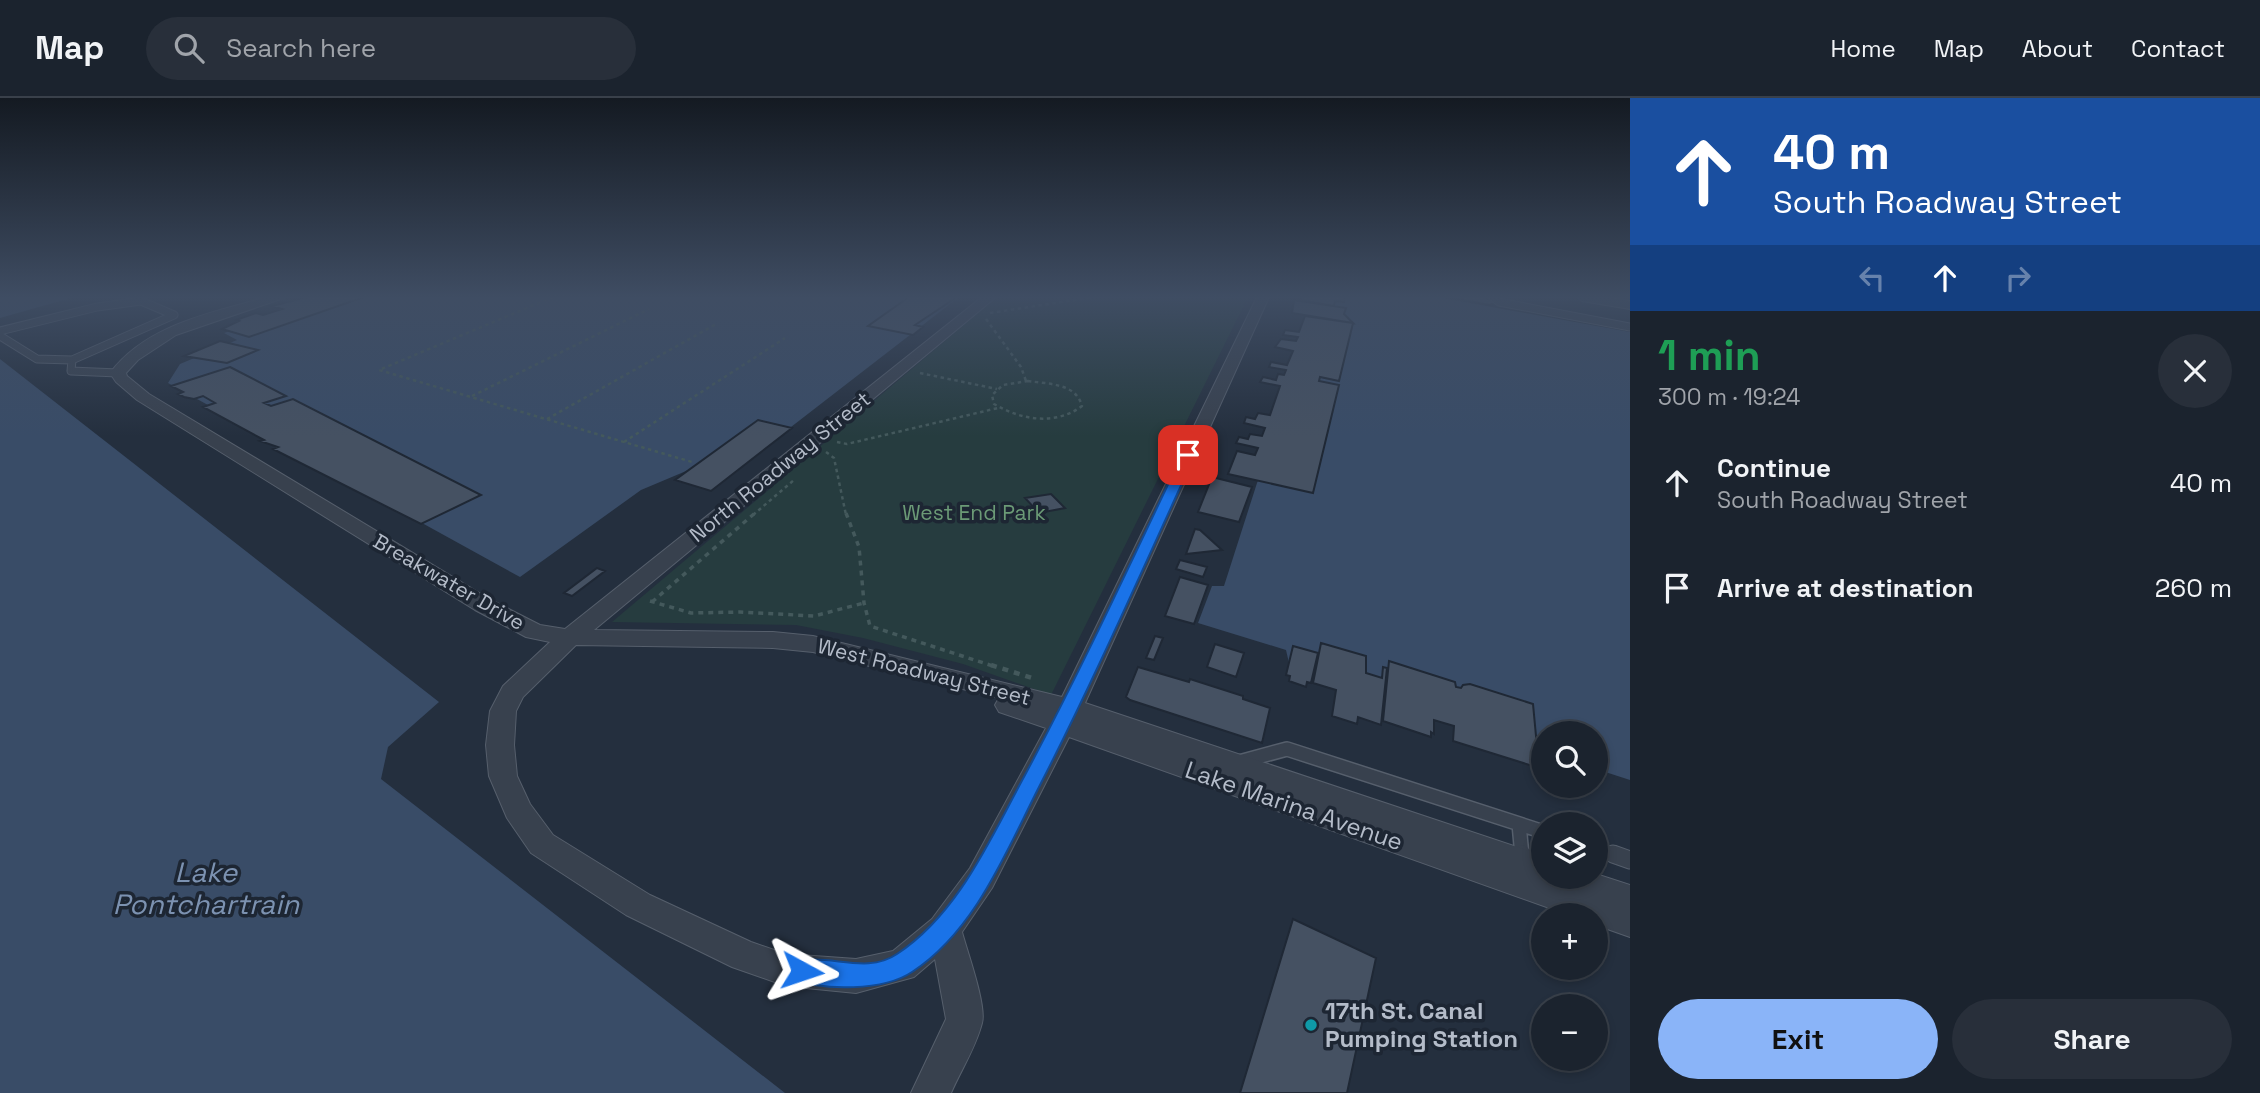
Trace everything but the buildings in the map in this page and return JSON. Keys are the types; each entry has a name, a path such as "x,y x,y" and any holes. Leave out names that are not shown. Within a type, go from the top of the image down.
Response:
{"street":[{"path":"118,373 131,356 150,343"},
{"name":"North Roadway Street","path":"570,638 940,343"},
{"path":"570,638 513,692 503,711 500,745 503,776 518,810 542,844 638,905 744,956 786,970 856,976 902,965 944,930 981,878 1066,716 1241,343"},
{"name":"Breakwater Drive","path":"118,373 121,379 143,397 483,605 534,632 570,638"},
{"name":"West Roadway Street","path":"570,638 725,639 813,644 962,680"},
{"name":"Lake Marina Avenue","path":"962,680 1018,710 1066,716 1630,922"},
{"path":"1066,716 1233,765 1531,865"},
{"path":"1600,889 1630,899"},
{"path":"931,1093 965,1020 956,970 944,930"}],"lane":[{"path":"14,343 37,359 72,360 110,343"},
{"path":"72,360 71,371 118,373"},
{"path":"1233,765 1266,753 1287,749 1531,828"},
{"path":"1519,824 1531,860"},
{"path":"1608,853 1630,860"}],"path":[{"path":"442,343 379,370 692,462"},
{"path":"470,397 579,343"},
{"path":"547,419 682,343"},
{"path":"624,442 777,343"},
{"path":"1004,343 1021,367 1026,381"},
{"path":"837,443 847,444 1000,408 1045,418 1066,416 1082,406 1081,399 1074,392 1026,381 1010,383 997,389 918,373"},
{"path":"997,389 992,399 1000,408"},
{"path":"847,434 826,452 833,455 839,492 859,547 866,619 878,629 1035,679"},
{"path":"652,602 795,479"},
{"path":"625,593 691,613 740,612 814,616 864,603"}],"green space":[{"name":"West End Park","path":"942,343 1225,343 1051,695 963,664 863,638 796,625 612,622"}],"water":[{"path":"229,343 899,343 791,427 641,490 520,577 168,383 180,364"},
{"path":"1315,343 1630,343 1630,780 1608,773 1608,721 1531,721 1531,749 1292,676 1286,650 1198,623 1212,586 1224,586 1257,483"},
{"name":"Lake Pontchartrain","path":"0,359 439,702 388,747 381,779 785,1093 0,1093"}],"place":[{"name":"17th St. Canal Pumping Station","path":"1311,1025"}],"route":[{"path":"802,971 856,976 882,971 902,965 944,930 981,878 1070,708 1188,455"}]}
